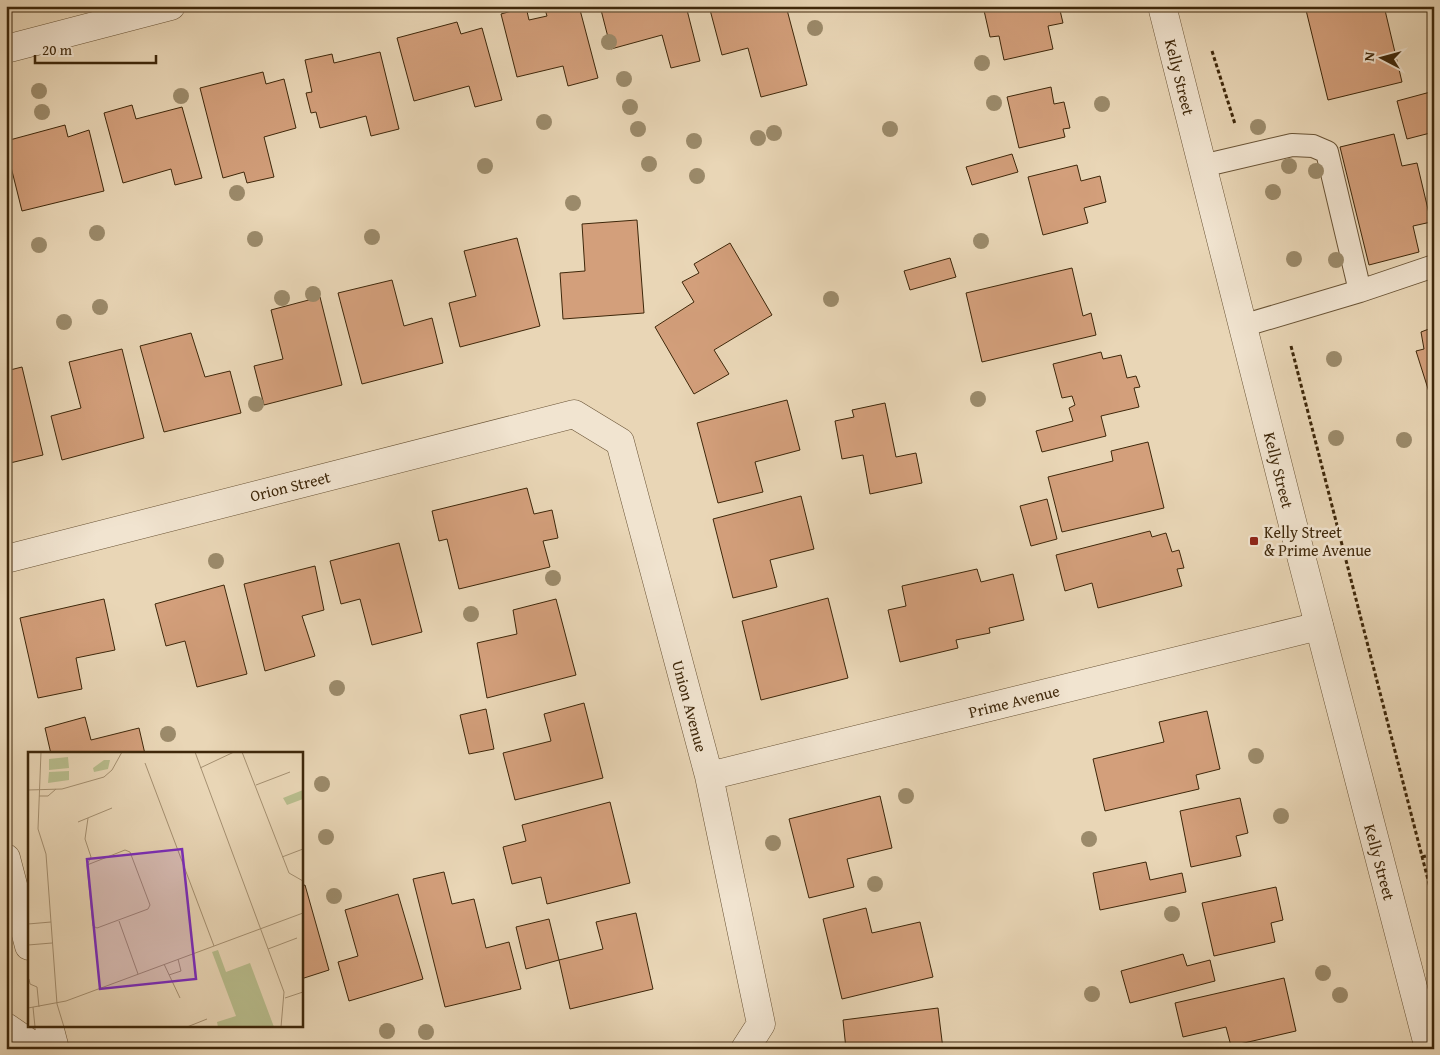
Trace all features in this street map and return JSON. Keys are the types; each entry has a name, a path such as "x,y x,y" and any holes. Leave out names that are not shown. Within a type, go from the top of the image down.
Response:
{"street":[{"path":"6,49 172,6"},
{"name":"Kelly Street","path":"1162,6 1242,326 1429,1049"},
{"name":"Orion Street","path":"6,559 574,414"},
{"name":"Union Avenue","path":"574,414 620,442 709,776 761,1024 745,1049"},
{"name":"Prime Avenue","path":"709,776 1319,626"},
{"path":"6,858 28,942"},
{"path":"6,1027 38,1049"},
{"path":"50,1028 55,1049"}],"lane":[{"path":"1202,166 1292,145 1313,146 1327,152 1360,291"},
{"path":"1242,326 1360,291 1434,266"}],"path":[{"path":"1210,44 1245,156"},
{"path":"1291,344 1434,903"},
{"path":"1422,857 1434,854"}],"building":[{"path":"544,6 579,6 598,78 568,86 563,66 517,77 501,14 526,7 529,20 547,16"},
{"path":"600,6 686,6 700,61 671,68 662,35 611,49"},
{"path":"709,6 786,6 807,85 761,97 748,48 722,55"},
{"path":"983,6 1059,6 1063,23 1048,26 1053,49 1004,60 999,36 990,37"},
{"path":"1305,6 1384,6 1402,82 1328,100"},
{"path":"457,22 461,34 482,28 502,100 475,107 469,86 414,101 397,38"},
{"path":"380,52 399,129 371,136 366,116 320,128 316,112 311,113 306,93 312,92 305,60 332,54 334,63"},
{"path":"263,72 266,84 284,79 296,128 264,137 274,177 247,183 244,172 223,178 200,88"},
{"path":"1051,87 1054,104 1064,102 1070,128 1063,129 1065,137 1019,148 1007,97"},
{"path":"1434,91 1434,132 1407,139 1397,101"},
{"path":"132,105 136,119 182,107 202,178 175,185 171,169 123,183 104,113"},
{"path":"65,125 68,137 89,130 104,191 22,211 6,141"},
{"path":"1394,134 1402,166 1417,163 1431,222 1413,226 1419,252 1369,265 1340,147"},
{"path":"1012,154 1018,172 972,185 966,167"},
{"path":"1077,165 1081,181 1100,176 1106,202 1084,208 1088,223 1043,235 1028,177"},
{"path":"637,220 644,313 563,319 560,273 585,271 582,224"},
{"path":"517,238 540,326 460,347 449,303 476,296 464,251"},
{"path":"730,243 772,315 714,350 729,374 694,394 655,327 694,302 682,282 699,273 694,264"},
{"path":"950,258 956,277 910,290 904,271"},
{"path":"1072,268 1083,316 1091,313 1096,335 982,362 966,293"},
{"path":"392,280 404,326 432,318 443,363 362,384 338,293"},
{"path":"320,297 342,385 264,405 254,366 283,359 271,310"},
{"path":"1434,327 1434,391 1429,392 1416,351 1424,349 1421,332"},
{"path":"191,333 205,377 230,371 241,413 164,432 140,346"},
{"path":"122,349 144,438 62,460 51,416 81,408 69,362"},
{"path":"1101,352 1103,359 1121,355 1127,378 1136,376 1140,387 1134,388 1139,407 1101,416 1106,436 1042,452 1036,431 1073,421 1069,408 1075,405 1072,396 1062,398 1053,364"},
{"path":"22,367 43,455 6,464 6,371"},
{"path":"787,400 800,450 755,462 763,492 718,503 697,423"},
{"path":"885,403 896,457 916,453 922,483 870,494 863,455 842,459 835,421 854,417 852,410"},
{"path":"1148,442 1164,508 1062,532 1048,477 1113,461 1111,451"},
{"path":"527,488 534,514 552,510 558,538 543,541 550,567 459,589 447,539 439,541 432,511"},
{"path":"801,496 814,549 770,560 777,587 733,598 713,519"},
{"path":"1047,499 1057,539 1031,546 1020,506"},
{"path":"1150,531 1152,537 1166,533 1172,552 1179,550 1184,568 1177,569 1182,586 1098,608 1092,583 1065,591 1056,555"},
{"path":"399,543 422,632 372,645 360,599 341,604 330,561"},
{"path":"315,566 324,610 302,616 315,656 265,671 244,584"},
{"path":"977,569 981,582 1013,574 1024,620 989,628 990,633 956,640 958,648 900,662 888,610 906,606 902,586"},
{"path":"224,585 247,674 197,687 185,641 166,646 155,604"},
{"path":"828,598 848,678 761,700 742,621"},
{"path":"104,599 115,650 76,658 82,689 38,698 20,618"},
{"path":"556,599 576,675 487,698 477,643 517,634 513,610"},
{"path":"584,703 603,778 515,800 503,753 551,741 544,714"},
{"path":"486,709 494,749 469,754 460,715"},
{"path":"1207,711 1220,769 1196,775 1199,789 1105,811 1093,759 1164,742 1159,722"},
{"path":"85,717 91,740 139,728 145,752 51,752 45,728"},
{"path":"880,796 892,848 847,859 854,887 809,898 789,819"},
{"path":"1240,798 1248,833 1236,836 1241,856 1191,867 1180,811"},
{"path":"610,802 630,883 547,904 541,877 512,884 503,847 526,841 522,825"},
{"path":"1146,862 1150,880 1182,873 1186,892 1100,910 1093,873"},
{"path":"444,872 452,904 474,899 486,948 509,942 521,989 445,1007 413,879"},
{"path":"305,885 329,970 302,979 302,886"},
{"path":"1276,887 1283,920 1271,923 1275,942 1214,956 1202,903"},
{"path":"398,894 423,979 349,1001 338,962 358,956 345,910"},
{"path":"866,908 872,933 920,922 933,977 842,999 823,919"},
{"path":"636,913 653,989 570,1009 559,960 603,949 596,922"},
{"path":"549,919 559,960 526,969 516,927"},
{"path":"1183,954 1187,966 1210,960 1215,981 1130,1003 1121,971"},
{"path":"1284,978 1296,1031 1231,1046 1226,1027 1183,1037 1175,1003"},
{"path":"938,1008 943,1049 846,1049 843,1020"}],"place":[{"name":"Kelly Street & Prime Avenue","path":"1254,541"}]}
